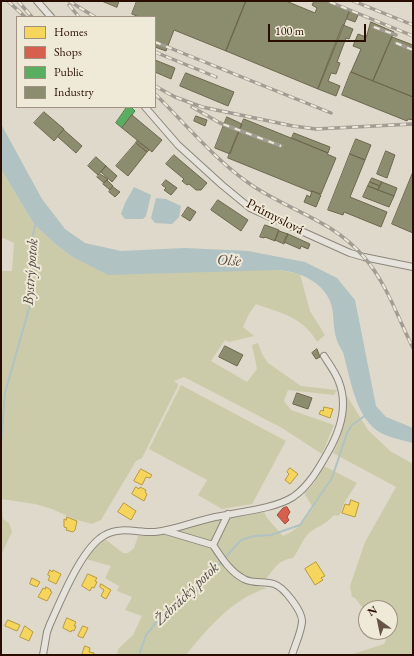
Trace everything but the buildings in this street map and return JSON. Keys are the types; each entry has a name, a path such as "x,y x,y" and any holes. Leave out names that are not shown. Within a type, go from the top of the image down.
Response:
{"street":[{"path":"37,1 50,16"},
{"name":"Průmyslová","path":"146,108 178,145 250,208 350,253 413,267"},
{"path":"43,655 47,632 74,574 91,546 101,537 113,531 128,530 155,532 228,514 274,505 293,496 303,488 319,467 336,437 341,418 343,403 339,381 324,356"},
{"path":"213,545 228,514"},
{"path":"165,530 213,545 226,564 244,579 253,582 275,584 286,593 301,614 302,622 292,655"}],"green space":[{"path":"1,169 34,224 54,243 71,256 279,270 300,274 310,311 325,335 317,342 298,321 283,313 256,304 243,327 254,336 229,342 225,340 211,361 247,382 257,369 252,345 258,343 262,354 268,363 301,386 337,390 334,395 288,390 284,401 291,410 334,425 322,454 282,428 184,377 174,381 178,384 178,386 142,458 136,461 101,520 92,524 74,519 52,509 35,504 1,499 1,271 12,271 14,243 1,237"},
{"path":"181,385 286,441 252,504 222,509 198,495 207,480 149,449"},
{"path":"347,396 368,430 390,451 413,464 413,655 350,655 384,644 386,640 398,640 398,600 358,600 358,602 352,597 350,586 365,542 396,487 333,453 343,425"},
{"path":"324,466 357,483 344,503 341,513 338,516 334,515 328,521 309,533 293,558 280,563 266,579 253,579 248,577 238,571 225,557 222,563 238,580 250,585 267,588 243,599 222,615 203,634 186,655 117,655 118,649 133,635 142,616 125,610 132,597 117,591 119,586 105,578 111,566 86,559 98,544 105,539 123,553 128,553 134,548 138,536 158,535 242,514 264,512 267,518 283,536 297,528 313,508 304,493 314,483"},
{"path":"1,499 3,519 9,523 12,532 1,555"}],"water":[{"name":"Olše","path":"1,124 42,199 65,229 85,243 121,251 185,248 248,251 305,262 337,278 355,300 376,406 386,417 413,428 413,443 392,438 381,433 372,427 366,418 355,397 343,352 336,338 330,300 323,290 313,281 298,274 279,270 108,275 71,256 54,243 34,224 1,169"},
{"path":"134,187 151,195 146,216 143,219 125,219 121,214"},
{"path":"156,198 166,199 181,206 179,217 172,224 155,223 151,218"}],"waterway":[{"name":"Bystrý potok","path":"1,445 5,393 30,305 33,234 36,223"},
{"name":"Žebrácký potok","path":"139,655 146,635 164,613 196,590 241,540 254,536 271,535 300,525 332,478 347,433 352,425 366,415"}],"railway":[{"path":"8,1 24,16"},
{"path":"18,1 31,16"},
{"path":"69,1 93,16"},
{"path":"353,1 413,25"},
{"path":"330,2 413,36"},
{"path":"69,5 78,16"},
{"path":"374,27 396,35"},
{"path":"156,42 331,113"},
{"path":"396,43 413,50"},
{"path":"156,52 216,77"},
{"path":"156,87 175,97 202,107 293,126 316,129 413,124"},
{"path":"156,95 213,153 237,175 265,193 324,224 351,244 364,257 379,278 413,348"},
{"path":"192,107 220,123 281,146"}]}
